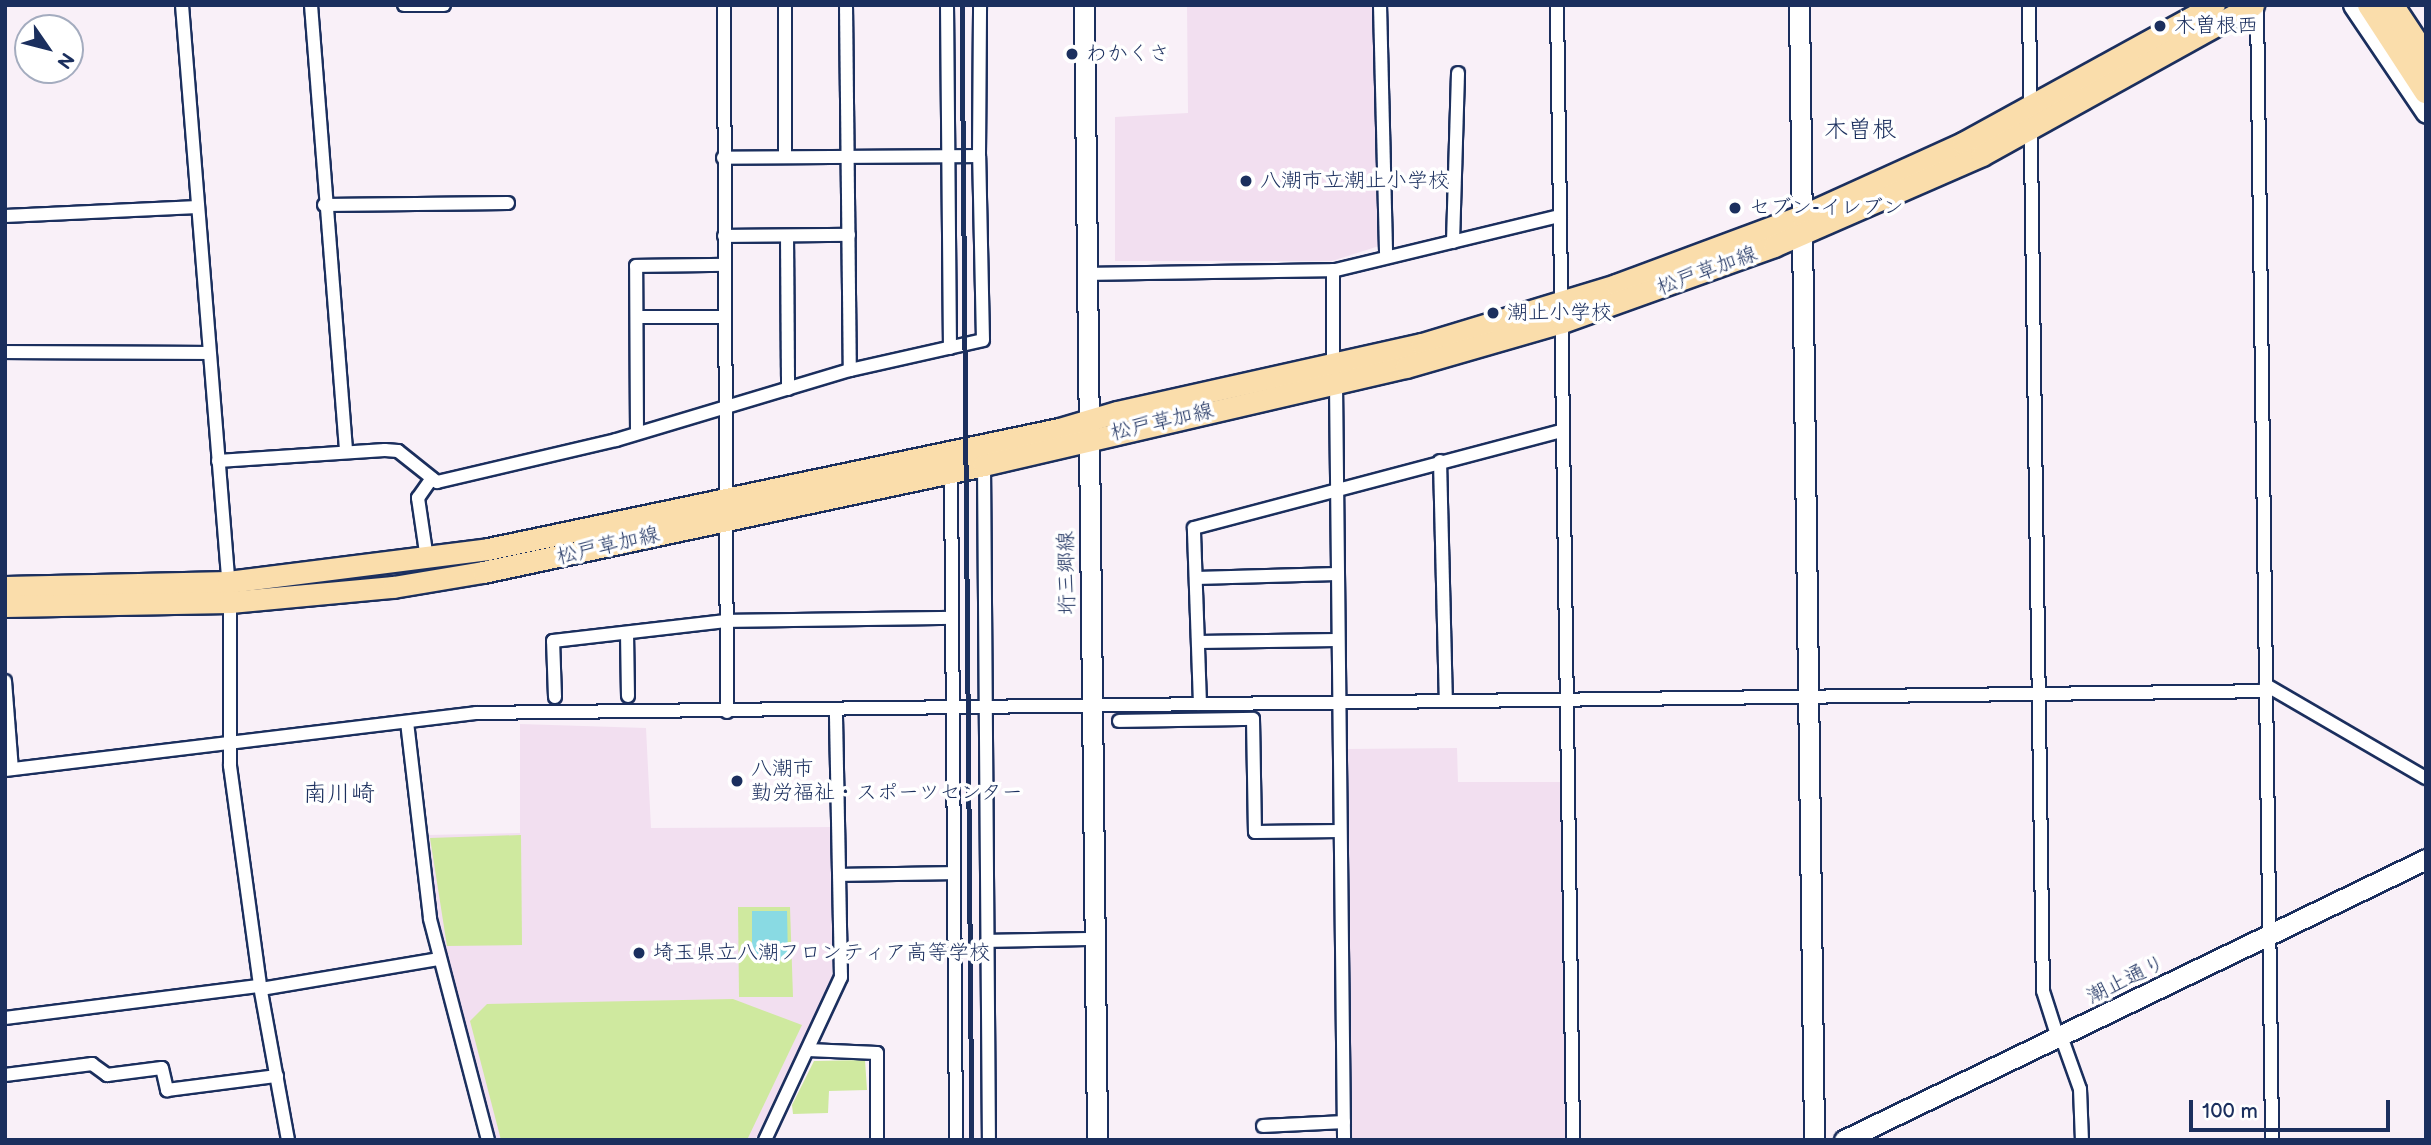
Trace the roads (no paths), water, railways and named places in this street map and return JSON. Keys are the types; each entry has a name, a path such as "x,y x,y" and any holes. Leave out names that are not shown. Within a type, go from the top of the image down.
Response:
{"highway":[{"path":"2370,5 2426,91"},
{"path":"2391,5 2426,58"}],"main road":[{"name":"松戸草加線","path":"2031,118 2214,5"},
{"name":"松戸草加線","path":"5,606 229,592 393,587 483,572 724,510 1334,375 1561,312 1723,248 1802,225 2031,118 2255,5"},
{"name":"松戸草加線","path":"5,587 229,592 984,465 1089,429"}],"street":[{"path":"182,5 229,592 229,744 260,988 288,1140"},
{"path":"311,5 324,205 346,453"},
{"path":"404,5 444,5"},
{"path":"724,5 724,510 727,712"},
{"path":"785,5 785,158"},
{"path":"846,5 850,370"},
{"path":"947,5 950,348"},
{"path":"218,461 398,451 437,482 637,433 850,370 983,340 979,156 980,5"},
{"name":"垳三郷線","path":"1084,5 1097,1140"},
{"path":"1380,5 1386,256"},
{"path":"1557,5 1573,1140"},
{"path":"1798,5 1814,1140"},
{"path":"2029,5 2043,991 2080,1089 2082,1140"},
{"path":"2255,5 2272,1140"},
{"path":"2353,5 2426,113"},
{"path":"2381,5 2426,76"},
{"path":"2402,5 2426,38"},
{"path":"1453,242 1458,73"},
{"path":"723,158 979,156"},
{"path":"324,205 508,202"},
{"path":"5,216 198,207"},
{"path":"1088,274 1333,270 1560,216"},
{"path":"724,236 849,235"},
{"path":"787,236 788,389"},
{"path":"637,433 636,266 724,265"},
{"path":"1333,270 1344,1140"},
{"path":"637,317 724,317"},
{"path":"5,352 209,354"},
{"path":"1200,704 1194,528 1336,488 1562,431"},
{"path":"1440,461 1446,701"},
{"path":"984,465 989,1140"},
{"path":"951,471 956,1140"},
{"path":"427,559 418,498 432,478"},
{"path":"1196,578 1337,574"},
{"path":"555,697 553,641 726,621 952,618"},
{"path":"627,633 628,696"},
{"path":"1198,642 1337,640"},
{"path":"5,681 9,769 477,713 2039,696 2266,688 2426,778"},
{"path":"1253,703 1255,832 1340,831"},
{"path":"765,1140 841,977 836,711"},
{"path":"1119,721 1253,719"},
{"path":"407,722 430,919 488,1140"},
{"name":"潮止通り","path":"1844,1140 2426,859"},
{"path":"840,875 953,873"},
{"path":"988,941 1095,939"},
{"path":"5,1018 260,988 439,959"},
{"path":"808,1050 877,1052 877,1140"},
{"path":"5,1075 92,1064 107,1075 162,1068 167,1090 277,1076"},
{"path":"1263,1126 1344,1122"}],"water":[{"path":"752,911 787,911 788,960 752,960"}],"railway":[{"path":"962,5 972,1140"}],"place":[{"name":"木曽根西","path":"2160,26"},
{"name":"わかくさ","path":"1072,54"},
{"name":"八潮市立潮止小学校","path":"1246,181"},
{"name":"セブン-イレブン","path":"1735,208"},
{"name":"潮止小学校","path":"1493,313"},
{"name":"八潮市 勤労福祉・スポーツセンター","path":"737,781"},
{"name":"埼玉県立八潮フロンティア高等学校","path":"639,953"}],"district":[{"name":"木曽根","path":"1860,130"},
{"name":"南川崎","path":"339,794"}]}
